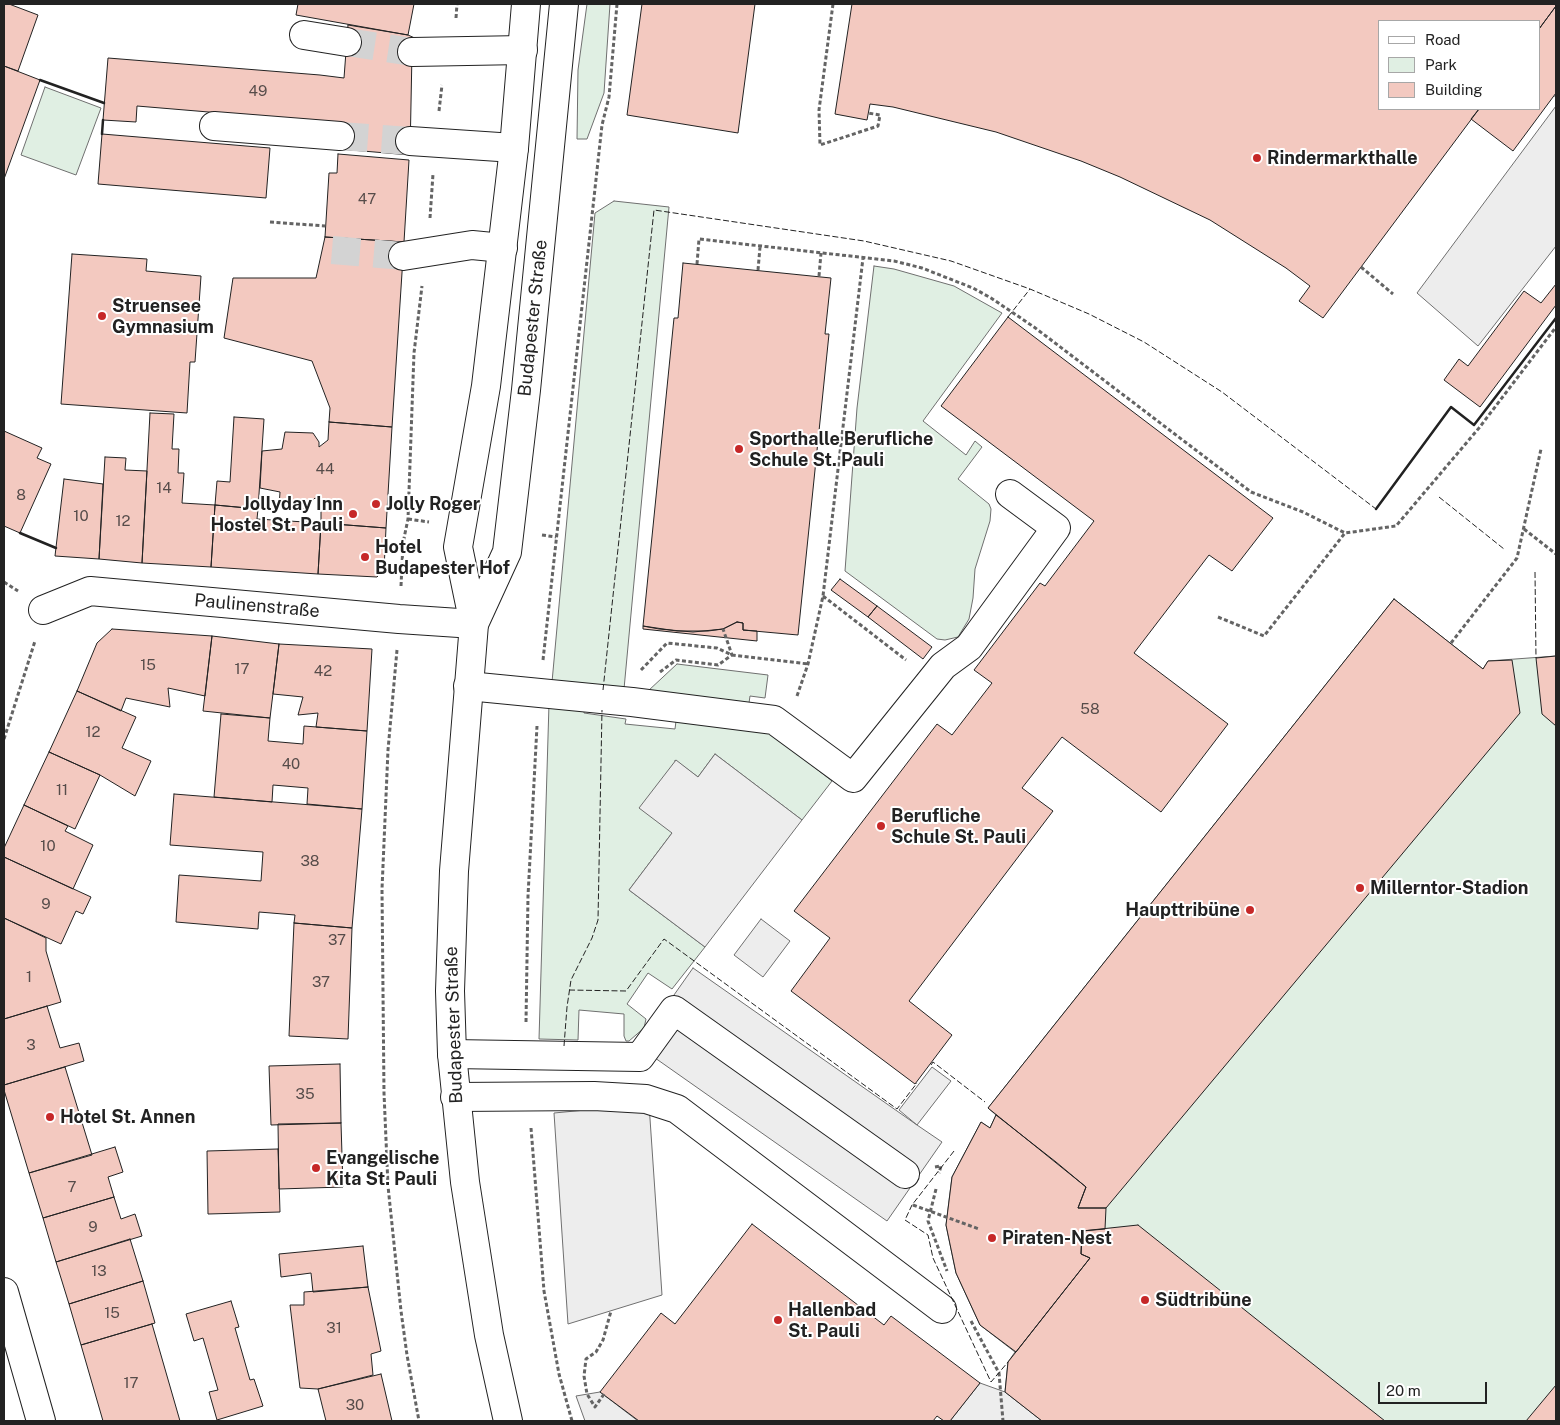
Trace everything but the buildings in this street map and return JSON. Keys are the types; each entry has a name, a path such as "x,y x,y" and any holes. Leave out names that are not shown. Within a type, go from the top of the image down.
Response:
{"main road":[{"name":"Budapester Straße","path":"508,1421 489,1336 465,1182 455,1098 450,991 454,871 474,624 458,547 486,386 514,148 526,4"},
{"name":"Budapester Straße","path":"474,624 508,552 527,381 564,4"},
{"path":"304,35 346,42"},
{"path":"412,52 523,50"},
{"path":"214,126 340,136"},
{"path":"423,142 514,148"},
{"path":"415,254 472,245 503,248"},
{"path":"468,686 632,702 774,720 854,778 943,666 969,647 1056,528 1010,494"},
{"name":"Paulinenstraße","path":"43,610 90,591 474,624"},
{"path":"452,1054 640,1057 674,1010 905,1174"},
{"path":"455,1098 594,1096 646,1099 677,1109 942,1309"},
{"path":"4,1292 41,1421"}],"path":[{"path":"527,1054 525,1003 528,896 539,693 601,134 609,97 617,4"},
{"path":"833,4 819,110 820,145 878,126 880,115 868,113"},
{"path":"400,591 403,543 408,519 414,353 415,254 423,142 445,51"},
{"path":"270,222 326,226"},
{"path":"696,264 698,239 894,261 922,268 973,288 1034,327 1251,492 1303,512 1345,533 1396,526 1479,428 1556,327"},
{"path":"758,270 760,247"},
{"path":"819,276 821,253"},
{"path":"774,720 794,704 808,664 823,596 863,258"},
{"path":"1361,267 1393,294"},
{"path":"1451,643 1517,558 1541,449"},
{"path":"408,519 435,523"},
{"path":"1524,529 1556,554"},
{"path":"1218,617 1264,636 1345,533"},
{"path":"4,582 43,610 30,661 4,739"},
{"path":"823,596 932,680"},
{"path":"723,629 732,655"},
{"path":"632,702 635,676 667,643 717,648 732,655 808,664"},
{"path":"398,646 388,750 382,889 384,1093 388,1186 401,1311 419,1421"},
{"path":"635,676 662,672 676,660 718,665 732,655"},
{"path":"529,1096 544,1291 559,1374 572,1421"},
{"path":"905,1174 912,1205 978,1229"},
{"path":"604,1394 595,1407 587,1394 584,1376 586,1359 596,1352 603,1340 611,1310"}],"green space":[{"path":"587,4 610,4 604,93 587,139 577,139 578,70"},
{"path":"45,87 101,108 76,175 21,155"},
{"path":"614,201 669,207 624,689 552,682 595,213"},
{"path":"874,266 894,269 954,286 1002,313 923,421 966,455 975,441 982,447 958,479 989,504 991,509 990,521 975,569 969,619 958,637 945,640 937,639 845,571 857,408"},
{"name":"Millerntor-Stadion","path":"1394,599 1483,669 1488,661 1556,656 1556,1421 1042,1421 1005,1392 1008,1362 1015,1352 980,1325 956,1273 946,1225 952,1177 981,1122 990,1128 996,1115 988,1108"},
{"path":"677,664 768,675 765,698 750,696 749,703 648,691"},
{"path":"549,704 584,708 584,713 626,719 625,724 675,729 676,721 769,732 832,781 802,820 715,754 698,777 675,760 672,833 629,890 705,947 672,989 648,973 627,1004 646,1019 644,1028 629,1041 626,1041 624,1036 624,1014 579,1010 578,1040 539,1039"}],"shaded area":[{"path":"1556,106 1556,246 1478,346 1417,293"},
{"path":"715,754 802,820 705,947 629,890 672,833 639,808 676,760 698,777"},
{"path":"761,919 790,941 763,977 734,955"},
{"path":"693,968 942,1142 887,1221 638,1046"},
{"path":"932,1067 951,1081 917,1125 899,1110"},
{"path":"649,1104 662,1295 568,1324 554,1113"},
{"path":"980,1383 1005,1392 1042,1421 950,1421"},
{"path":"600,1392 638,1421 585,1421 576,1396"}],"tunnel":[{"path":"347,42 412,52"},
{"path":"340,136 410,141"},
{"path":"332,250 403,256"}],"fence":[{"path":"603,690 654,210 864,241 951,261 1030,289 1089,314 1144,342 1222,392 1376,509"},
{"path":"1008,317 1030,289"},
{"path":"1439,497 1504,549"},
{"path":"1535,572 1536,658"},
{"path":"564,1046 571,980 592,938 598,920 602,710"},
{"path":"569,990 626,991 664,939 897,1109 917,1083"},
{"path":"931,1065 933,1062 985,1102"},
{"path":"954,1151 912,1205 905,1220 928,1235 933,1258 991,1382 1008,1362"}],"wall":[{"path":"40,80 104,103"},
{"path":"102,134 103,120"},
{"path":"1376,509 1451,407 1474,425 1556,318"},
{"path":"20,533 56,548"}],"place":[{"name":"Rindermarkthalle","path":"1257,158"},
{"name":"Struensee Gymnasium","path":"102,316"},
{"name":"Sporthalle Berufliche Schule St. Pauli","path":"739,449"},
{"name":"Jolly Roger","path":"376,504"},
{"name":"Jollyday Inn Hostel St. Pauli","path":"353,514"},
{"name":"Hotel Budapester Hof","path":"365,557"},
{"name":"Berufliche Schule St. Pauli","path":"881,826"},
{"name":"Millerntor-Stadion","path":"1360,888"},
{"name":"Haupttribüne","path":"1250,910"},
{"name":"Hotel St. Annen","path":"50,1117"},
{"name":"Evangelische Kita St. Pauli","path":"316,1168"},
{"name":"Piraten-Nest","path":"992,1238"},
{"name":"Südtribüne","path":"1145,1300"},
{"name":"Hallenbad St. Pauli","path":"778,1320"}]}
